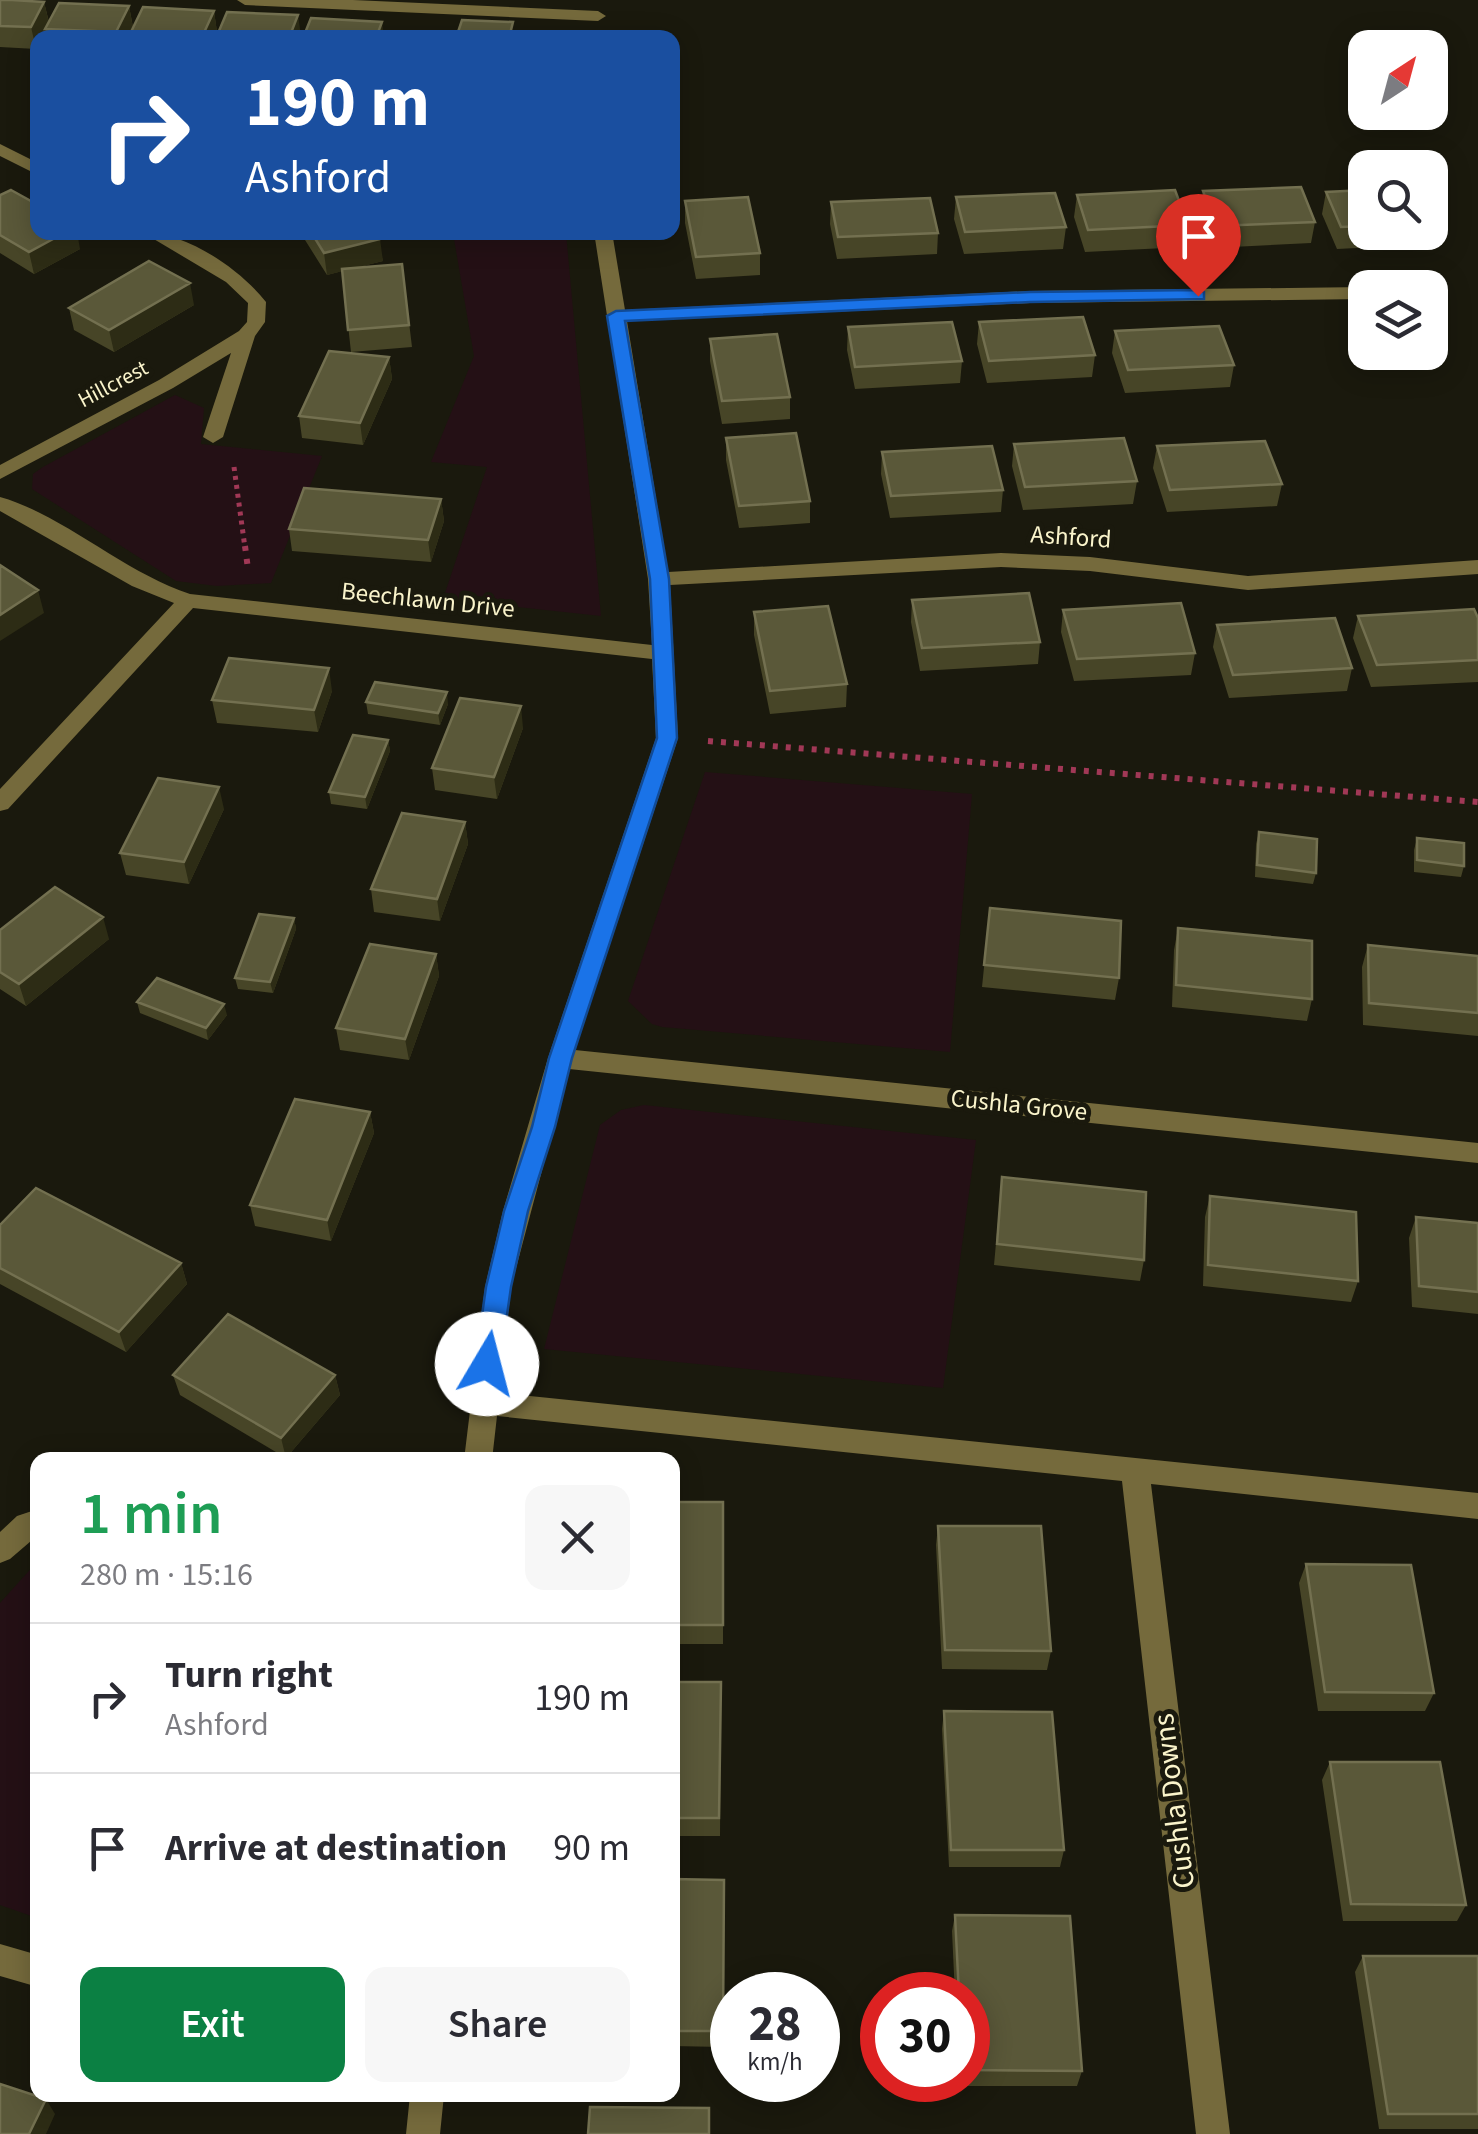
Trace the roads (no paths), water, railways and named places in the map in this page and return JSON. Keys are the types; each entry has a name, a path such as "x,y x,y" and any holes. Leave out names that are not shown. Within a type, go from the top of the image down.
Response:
{"street":[{"path":"245,0 600,8"},
{"path":"0,149 30,166"},
{"path":"165,240 233,278 253,295 258,308 213,436"},
{"path":"479,1452 482,1403 503,1268 560,1058 667,738 659,579 604,240"},
{"path":"616,316 1030,297 1348,293"},
{"name":"Hillcrest","path":"0,473 166,384 246,335"},
{"name":"Beechlawn Drive","path":"0,503 47,524 140,582 188,601 662,653"},
{"name":"Ashford","path":"659,579 1001,560 1090,564 1248,583 1478,568"},
{"path":"0,803 188,601"},
{"name":"Cushla Grove","path":"560,1058 1478,1153"},
{"path":"482,1403 1478,1506"},
{"name":"Cushla Downs","path":"1135,1468 1213,2134"},
{"path":"0,1550 30,1524"},
{"path":"0,1960 30,1969"},
{"path":"422,2134 426,2102"}]}
